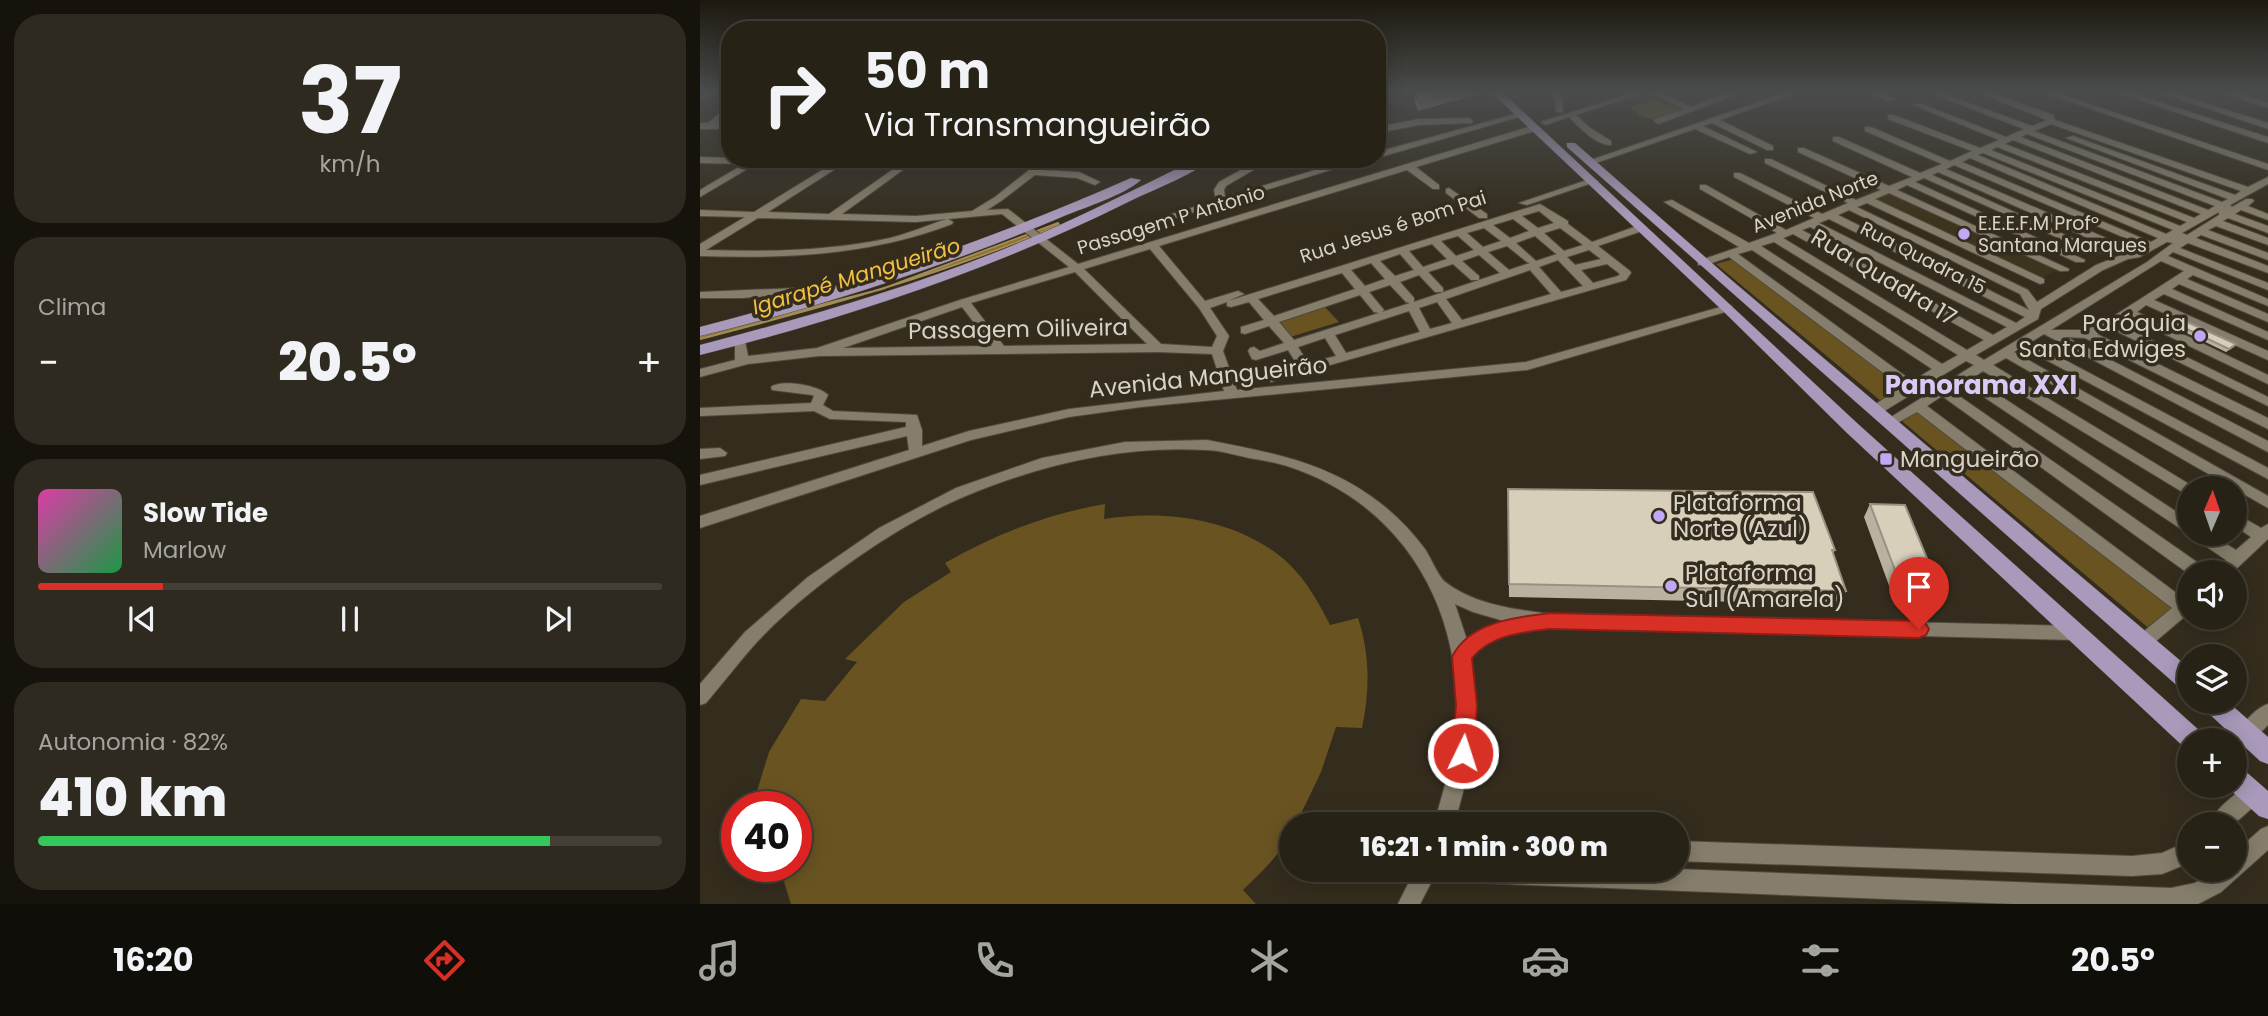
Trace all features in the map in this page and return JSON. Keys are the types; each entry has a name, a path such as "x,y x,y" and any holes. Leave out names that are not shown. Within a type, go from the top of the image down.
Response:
{"main road":[{"path":"1545,134 1852,428 1958,522 2180,728"},
{"path":"1552,134 1590,162 1702,263 2177,672"},
{"path":"1136,186 1162,168"},
{"path":"700,350 874,301 957,272 1136,186 1164,179 1187,168"},
{"path":"1150,174 1148,177 1152,180 1164,179"},
{"path":"700,332 864,288 1033,234"},
{"path":"2226,714 2268,753"}],"street":[{"path":"1386,152 1443,134"},
{"name":"Passagem P Antonio","path":"820,352 964,302 1408,166 1473,134"},
{"path":"1594,134 1608,143"},
{"path":"1590,162 1670,134"},
{"path":"1715,134 1753,152"},
{"path":"1742,134 1770,148"},
{"path":"1881,134 2152,246"},
{"path":"1934,134 2177,239 2268,287"},
{"path":"1991,134 2268,257"},
{"name":"Avenida Norte","path":"1702,263 1785,234 2020,134"},
{"path":"2044,134 2268,230"},
{"path":"2044,134 2225,211 2268,242"},
{"path":"2092,134 2250,191"},
{"path":"2173,134 2268,166"},
{"path":"2248,134 2268,141"},
{"path":"1836,139 2096,251 2131,254"},
{"path":"2006,140 2225,211 2268,217"},
{"path":"1423,141 1437,152"},
{"path":"1801,150 2064,269"},
{"path":"1978,152 2177,239 2268,270"},
{"path":"700,160 721,160"},
{"path":"1768,161 2040,281"},
{"path":"1408,166 1436,187"},
{"path":"700,194 746,168"},
{"path":"700,251 832,168"},
{"path":"831,217 901,168"},
{"path":"973,213 998,199 1038,168"},
{"path":"1221,200 1219,190 1222,184 1251,168"},
{"path":"1155,221 1331,168"},
{"path":"1939,169 2131,254"},
{"path":"1033,172 1079,175 1096,182"},
{"path":"1737,175 1821,219 2034,313"},
{"name":"Rua Jesus é Bom Pai","path":"1203,306 1484,220 1593,181"},
{"path":"1907,182 2080,260"},
{"path":"1703,187 1785,234 1994,341"},
{"path":"2225,211 2250,191 2267,187"},
{"path":"1876,410 1911,387 2017,328 2034,313 2131,254 2177,239 2267,187"},
{"path":"1449,191 1510,241 1559,296"},
{"path":"998,199 1004,211 1076,267 1158,348"},
{"path":"1669,202 1751,247 1942,370"},
{"path":"1858,203 2024,292 2034,313"},
{"path":"1245,330 1270,321 1295,299 1330,287 1345,269 1484,220 1542,207 1626,273 1622,278 1427,333 1376,325 1289,341"},
{"path":"700,251 747,256 853,246 915,233 973,213 1004,211"},
{"path":"700,213 916,219 959,217"},
{"path":"1514,214 1560,253 1591,287"},
{"name":"Rua Quadra 15","path":"1821,219 2017,328"},
{"path":"1231,304 1251,298 1295,299 1330,287 1363,290 1564,223"},
{"path":"1271,377 1342,356 1376,325 1411,303 1638,225"},
{"path":"1459,231 1505,272"},
{"name":"Rua Quadra 17","path":"1785,234 1969,355"},
{"path":"1890,422 2022,342 2046,331 2160,257 2177,239"},
{"path":"1433,240 1475,278"},
{"path":"1152,245 1203,306 1223,336 1217,351 1232,395"},
{"path":"1402,250 1421,270 1459,324"},
{"path":"2024,292 2096,251"},
{"path":"1731,254 1911,387"},
{"path":"2160,257 2268,303"},
{"path":"1374,260 1394,280 1411,303 1427,333"},
{"path":"1573,269 1609,260"},
{"path":"1345,269 1363,290 1376,325"},
{"path":"2087,334 2109,324 2192,271"},
{"path":"1439,294 1475,278 1505,272"},
{"path":"2179,280 2268,318"},
{"path":"700,295 864,288"},
{"path":"2162,289 2268,336"},
{"path":"1251,298 1289,341 1306,368"},
{"path":"2146,301 2268,356"},
{"path":"964,302 1000,349"},
{"name":"Avenida Mangueirão","path":"700,522 969,436 1069,414 1527,366 1728,308"},
{"path":"2128,312 2268,380"},
{"path":"2109,324 2268,402"},
{"path":"1289,341 1376,325"},
{"path":"2046,331 2087,334 2268,424"},
{"path":"2046,331 2268,447"},
{"path":"1328,333 1342,356"},
{"path":"736,340 741,344 740,358 748,360"},
{"path":"2022,342 2268,474"},
{"name":"Passagem Oiliveira","path":"820,352 1158,348 1217,351"},
{"path":"700,373 748,360 820,352"},
{"path":"2005,352 2268,503"},
{"path":"1969,355 2177,484"},
{"path":"1964,377 2177,519"},
{"path":"777,387 814,391 821,395 816,407"},
{"path":"1942,390 2181,560"},
{"path":"2137,403 2159,390"},
{"path":"1917,405 2177,598"},
{"path":"700,412 816,407 830,415 912,418 916,452"},
{"path":"700,480 915,430"},
{"path":"701,695 770,620 803,590 873,540 920,513 980,485 1050,462 1118,448 1151,445 1214,446 1274,457 1329,477 1373,504 1398,527 1420,554 1439,585 1454,621 1462,657 1466,705 1463,753 1447,812"},
{"path":"700,454 720,453"},
{"path":"2217,546 2237,559 2265,533 2247,525"},
{"path":"1439,585 1475,607 1499,614 1550,621 2075,633"},
{"path":"2143,642 2177,613"},
{"path":"1462,657 1470,646 1496,630 1550,621"},
{"path":"2248,733 2268,712"},
{"path":"2232,812 2252,793"},
{"path":"2247,855 2268,836"},
{"path":"1689,851 2132,866 2160,866 2177,859"},
{"path":"1689,880 2159,899 2187,898 2202,894 2216,882"},
{"path":"1409,904 1420,882"}],"shaded area":[{"name":"E.E.E.F.M Profº Santana Marques","path":"1888,190 2061,269 2039,279 1869,200"},
{"path":"1058,223 1059,225 971,259 888,287"},
{"path":"1734,259 1906,385 1881,401 1716,264"},
{"path":"873,291 792,315 700,339 700,336"},
{"path":"1322,304 1339,322 1287,338 1271,321"},
{"path":"1919,411 2175,609 2151,630 1903,422 1903,419"},
{"path":"1105,504 1104,519 1152,515 1225,527 1269,548 1288,563 1312,592 1330,625 1358,618 1365,645 1367,673 1362,728 1336,727 1321,772 1302,812 1279,812 1279,851 1243,890 1256,904 791,904 784,882 812,882 812,791 757,791 769,752 801,699 825,701 857,662 845,659 904,602 951,572 945,563 1022,526"}],"building":[{"path":"2176,317 2236,344 2229,349 2170,321"},
{"path":"1508,489 1813,492 1835,550 1832,550 1846,591 1509,584"},
{"path":"1870,504 1905,505 1938,585 1923,585 1920,578 1898,578"}],"place":[{"name":"E.E.E.F.M Profº Santana Marques","path":"1964,234"},
{"name":"Paróquia Santa Edwiges","path":"2200,336"},
{"name":"Mangueirão","path":"1886,459"},
{"name":"Plataforma Norte (Azul)","path":"1659,516"},
{"name":"Plataforma Sul (Amarela)","path":"1671,586"}],"district":[{"name":"Panorama XXI","path":"1981,385"}],"route":[{"path":"1463,753 1466,705 1462,657 1470,646 1496,630 1550,621 1919,629"}],"water label":[{"name":"Igarapé Mangueirão","path":"856,276"}]}
